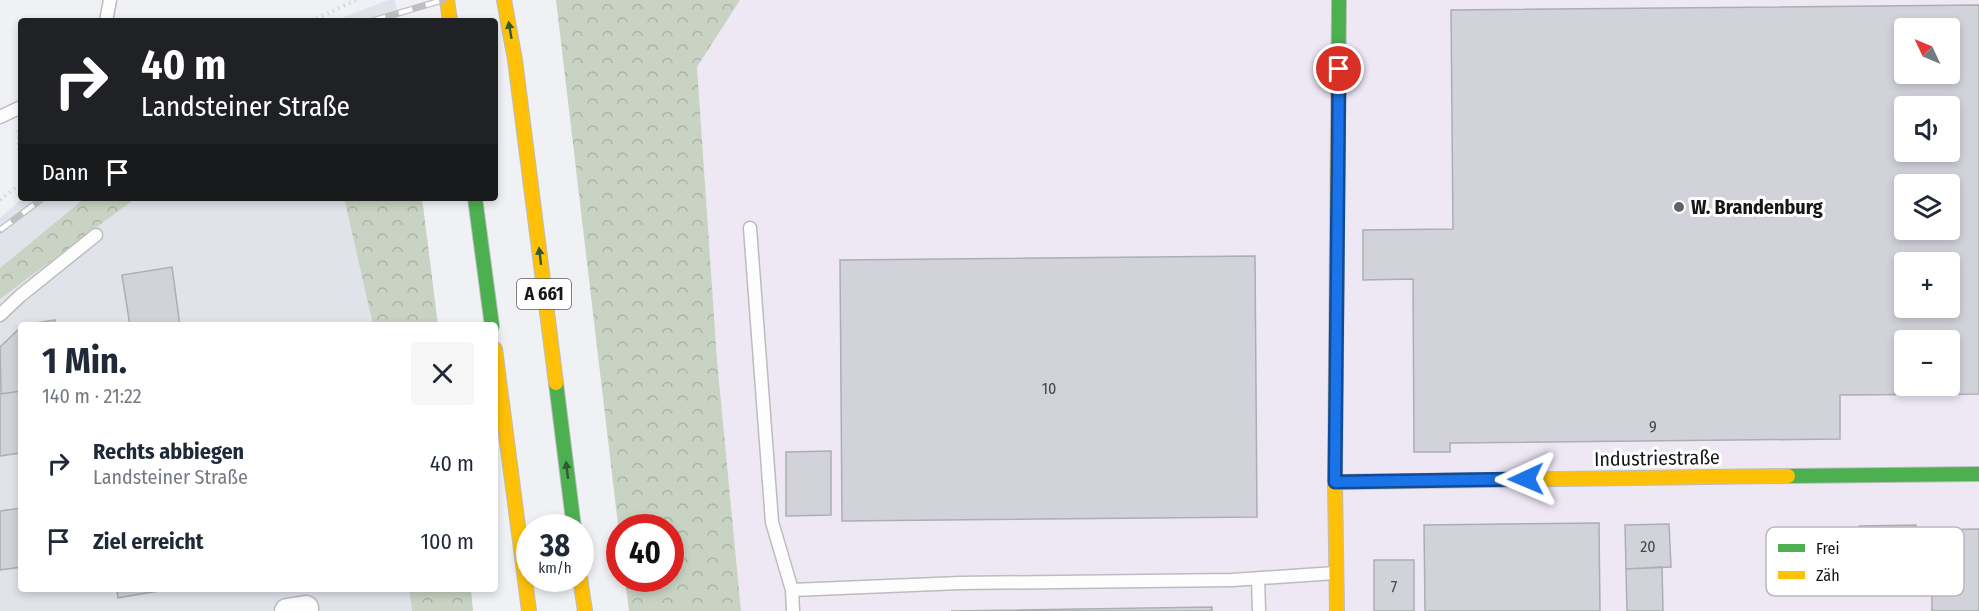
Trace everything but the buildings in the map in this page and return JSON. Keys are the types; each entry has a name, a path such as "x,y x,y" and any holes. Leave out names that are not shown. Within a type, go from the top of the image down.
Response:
{"main road":[{"path":"447,0 450,18"},
{"name":"A 661","path":"504,0 515,60 572,514"},
{"path":"1337,611 1335,482 1339,0"},
{"name":"A 661","path":"475,201 491,322"},
{"path":"498,372 529,611"},
{"name":"Industriestraße","path":"1335,482 1979,474"},
{"path":"582,592 585,611"}],"lane":[{"path":"107,18 110,0"},
{"path":"0,117 18,109"},
{"path":"750,228 772,522 792,590 793,611"},
{"path":"0,315 96,235"},
{"path":"792,590 972,583 1258,578 1336,573"},
{"path":"1258,578 1259,611"}],"path":[{"path":"317,18 356,0"},
{"path":"0,200 18,185"}],"shaded area":[{"path":"388,0 395,0 398,18 342,18"},
{"path":"740,0 1979,0 1979,611 741,611 717,360 697,67"},
{"path":"20,201 81,201 0,268 0,218"},
{"path":"132,201 345,201 372,322 18,322 18,592 409,592 412,611 0,611 0,299"}],"green space":[{"path":"556,0 740,0 697,67 717,360 741,611 629,611 627,592 684,592 684,514 617,514"},
{"path":"81,201 132,201 0,299 0,268"},
{"path":"345,201 422,201 438,322 372,322"},
{"path":"409,592 471,592 473,611 412,611"}],"railway":[{"path":"382,18 443,0"},
{"path":"0,230 39,201"}],"traffic: fast":[{"path":"1338,118 1339,0"},
{"path":"475,201 491,322"},
{"path":"556,383 572,514"},
{"path":"1788,476 1979,474"}],"traffic: slow":[{"path":"447,0 450,18"},
{"path":"504,0 515,60 556,383"},
{"path":"1337,611 1335,482 1338,118"},
{"path":"498,372 529,611"},
{"path":"1335,482 1788,476"},
{"path":"582,592 585,611"}],"place":[{"name":"W. Brandenburg","path":"1679,207"}],"route":[{"path":"1339,69 1335,482 1526,479"}]}
